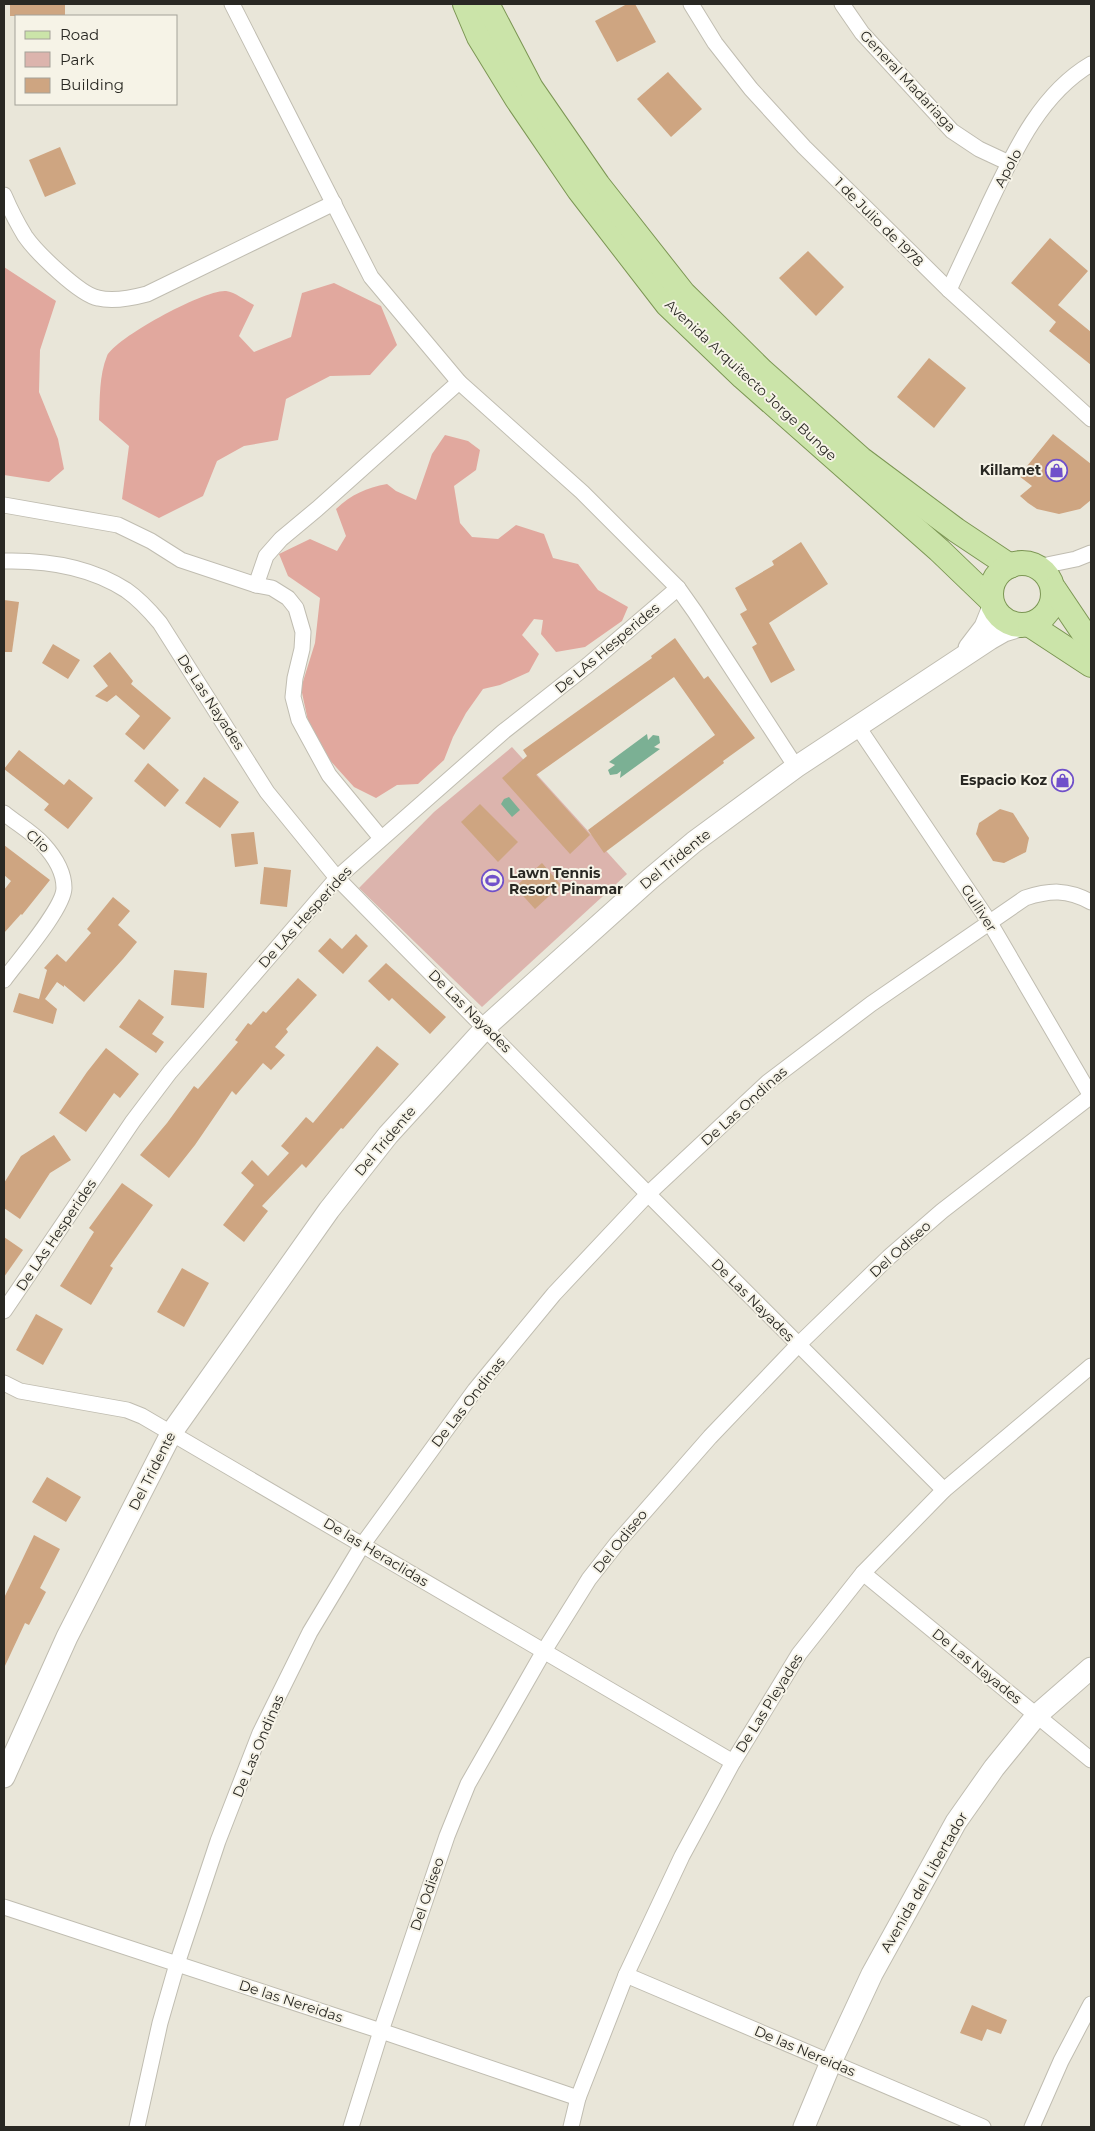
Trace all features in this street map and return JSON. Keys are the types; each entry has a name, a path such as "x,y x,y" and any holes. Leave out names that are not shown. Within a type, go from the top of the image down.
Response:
{"main road":[{"name":"Avenida Arquitecto Jorge Bunge","path":"466,4 479,37 522,107 579,190 668,304 743,377 939,550 992,604"},
{"name":"Avenida Arquitecto Jorge Bunge","path":"487,4 537,96 598,185 683,292 762,371 861,459 956,530 1010,566"},
{"path":"1091,644 1045,572 1028,563 1010,566 1001,571 994,580 991,590 992,604 1004,620 1025,625 1091,665"},
{"path":"1025,625 1039,621 1046,615 1054,598 1054,588"},
{"name":"Del Tridente","path":"953,664 985,627 992,604"},
{"name":"Del Tridente","path":"4,1777 67,1637 172,1432 230,1347 329,1210 388,1135 486,1027 650,879 694,842 796,767 990,639 1004,631 1025,625"},
{"name":"Avenida del Libertador","path":"804,2127 831,2062 872,1974 956,1822 994,1768 1037,1715 1091,1668"}],"street":[{"path":"232,4 371,277 459,382 582,492 678,588 796,767"},
{"name":"1 de Julio de 1978","path":"691,4 715,42 751,89 804,147 948,290 1091,419"},
{"name":"General Madariaga","path":"842,4 862,33 952,131 979,149 1009,163"},
{"name":"Apolo","path":"948,290 1009,163 1037,116 1060,87 1091,64"},
{"path":"4,195 26,238 67,279 83,293 97,298 113,300 148,294 334,203"},
{"path":"256,585 266,556 281,538 317,509 459,382"},
{"path":"4,505 118,525 151,541 181,560 256,585 272,588 288,598 296,608 303,632 302,649 295,678 293,697 299,720 329,775 381,838"},
{"path":"1037,567 1076,559 1091,553"},
{"name":"De Las Nayades","path":"4,561 35,561 67,565 102,576 128,591 143,605 160,623 267,792 337,878 486,1027 648,1194 944,1490"},
{"name":"De LAs Hesperides","path":"4,1311 133,1121 170,1072 337,878 503,732 588,665 678,588"},
{"name":"Gulliver","path":"858,727 990,923 1091,1096"},
{"name":"Clio","path":"4,813 42,842 55,858 63,877 64,890 59,906 4,980"},
{"name":"De Las Ondinas","path":"136,2127 160,2023 177,1964 218,1841 260,1733 310,1632 363,1544 475,1390 554,1294 648,1194 768,1082 871,1004 1025,898 1045,892 1075,893 1091,902"},
{"name":"Del Odiseo","path":"351,2127 381,2030 446,1836 468,1784 544,1651 589,1579 618,1542 710,1437 798,1345 889,1257 942,1211 1091,1096"},
{"name":"De Las Pleyades","path":"571,2127 578,2098 626,1975 682,1856 733,1762 799,1654 863,1573 944,1490 1091,1366"},
{"name":"De las Heraclidas","path":"4,1383 20,1391 127,1410 172,1432 733,1762"},
{"name":"De Las Nayades","path":"863,1573 1091,1760"},
{"name":"De las Nereidas","path":"4,1907 381,2030 578,2098"},
{"name":"De las Nereidas","path":"626,1975 983,2127"},
{"path":"1032,2127 1061,2061 1091,2004"}],"green space":[{"name":"Lawn Tennis Resort Pinamar","path":"512,747 627,874 482,1007 359,888 434,812"}],"shaded area":[{"path":"4,267 56,301 40,350 39,392 58,439 64,469 49,482 4,475"},
{"path":"334,283 381,306 397,345 370,375 330,376 286,399 278,440 244,446 217,461 203,496 159,518 122,499 129,446 99,420 100,387 103,371 107,356 114,348 143,327 181,306 215,292 226,291 254,305 239,336 254,352 291,337 302,293"},
{"path":"445,435 468,441 480,450 476,470 454,486 460,523 472,537 498,539 516,525 544,534 553,558 578,564 598,590 628,607 622,621 585,647 556,652 541,634 543,620 534,619 522,635 539,654 529,672 500,685 483,689 466,713 453,737 444,760 418,784 397,785 376,798 354,787 327,757 308,721 301,688 315,643 320,598 288,576 279,554 310,539 337,551 346,536 336,509 348,499 372,487 387,484 396,491 416,500 432,454"},
{"path":"647,734 648,740 653,735 659,736 660,743 654,747 660,749 620,778 621,771 610,775 608,770 615,765 609,762"},
{"path":"509,797 520,810 512,817 501,804 504,799"}],"building":[{"path":"10,4 65,4 65,15 10,16"},
{"path":"627,4 635,4 656,42 617,62 595,21"},
{"path":"668,72 702,109 671,137 637,99"},
{"path":"60,147 76,184 45,197 29,160"},
{"path":"1050,238 1088,271 1058,305 1091,332 1091,365 1049,331 1056,322 1011,283"},
{"path":"808,251 844,287 816,316 779,278"},
{"path":"929,358 966,388 934,428 897,397"},
{"name":"Killamet","path":"1053,434 1091,464 1091,500 1080,509 1059,514 1037,509 1020,496 1032,486 1019,476"},
{"path":"801,542 828,584 769,623 795,670 771,683 752,647 757,644 740,614 747,610 735,588 774,565 772,561"},
{"path":"4,600 19,602 12,652 4,652"},
{"path":"675,638 704,679 708,676 755,738 604,853 588,830 715,735 674,677 536,775 590,835 570,854 502,778 527,756 523,750 652,658 651,656"},
{"path":"53,644 80,660 68,679 42,663"},
{"path":"110,652 133,681 131,684 171,718 144,750 125,734 140,716 116,695 107,702 95,696 108,686 93,666"},
{"path":"19,750 64,785 69,779 93,798 68,829 44,810 49,804 4,769"},
{"path":"148,763 179,790 165,807 134,781"},
{"path":"204,777 239,802 220,828 185,803"},
{"path":"480,804 518,842 498,862 461,822"},
{"path":"1000,809 1013,813 1029,838 1026,852 1004,863 993,861 976,834 979,823"},
{"path":"254,832 258,864 235,867 231,834"},
{"path":"4,845 50,880 22,915 4,933 4,890 11,881 4,875"},
{"path":"542,863 561,885 535,909 515,887"},
{"path":"264,867 291,870 287,907 260,904"},
{"path":"113,897 130,911 118,925 137,942 123,959 84,1002 64,985 64,987 57,982 45,999 57,1009 53,1024 13,1012 19,993 39,999 47,970 44,968 57,954 66,962 91,933 87,929"},
{"path":"356,934 368,946 343,974 318,951 330,938 342,949"},
{"path":"386,963 446,1017 430,1034 392,998 389,1001 368,981"},
{"path":"174,970 207,973 204,1008 171,1005"},
{"path":"298,978 317,995 286,1029 288,1032 275,1047 285,1055 271,1070 263,1063 236,1095 232,1091 195,1145 169,1178 140,1155 167,1123 194,1086 198,1089 238,1042 235,1040 248,1023 251,1025 263,1011 266,1013"},
{"path":"139,999 164,1017 152,1034 164,1042 156,1053 119,1027"},
{"path":"377,1046 399,1064 343,1129 341,1128 306,1168 302,1164 262,1206 268,1211 244,1242 223,1225 254,1185 241,1173 252,1160 268,1176 289,1153 281,1146 306,1117 313,1123"},
{"path":"106,1048 139,1074 120,1098 114,1093 86,1132 59,1113"},
{"path":"54,1135 71,1160 50,1173 20,1219 4,1208 4,1183 21,1156"},
{"path":"122,1183 153,1205 110,1266 113,1268 91,1305 60,1286 94,1232 89,1228"},
{"path":"4,1237 23,1250 4,1277"},
{"path":"182,1268 209,1283 184,1327 157,1312"},
{"path":"36,1314 63,1329 43,1365 16,1350"},
{"path":"47,1477 81,1497 66,1522 32,1502"},
{"path":"34,1535 60,1549 40,1588 46,1592 29,1625 25,1623 4,1668 4,1598"},
{"path":"972,2005 1007,2020 1001,2034 987,2029 982,2041 960,2033"}],"place":[{"name":"Killamet","path":"1057,470"},
{"name":"Espacio Koz","path":"1063,780"},
{"name":"Lawn Tennis Resort Pinamar","path":"493,881"}]}
